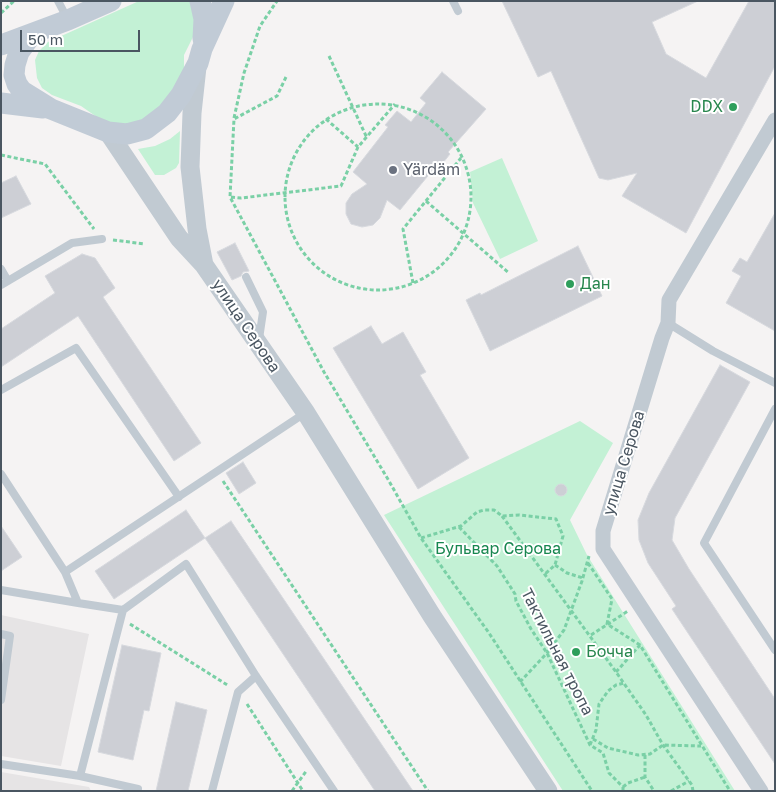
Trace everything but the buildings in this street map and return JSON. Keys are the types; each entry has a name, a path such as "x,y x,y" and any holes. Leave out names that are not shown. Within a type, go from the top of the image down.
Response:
{"main road":[{"path":"1,46 68,20 110,1"},
{"path":"200,1 204,19 200,56"},
{"path":"32,34 19,52 15,65 14,75 22,91 50,109 108,132 126,134 146,129 167,113 181,95 224,1"},
{"path":"1,103 50,109"}],"street":[{"name":"улица Серова","path":"200,56 192,113 190,167 197,229 204,265"},
{"name":"улица Серова","path":"762,791 603,549 662,338 668,323 669,300 775,120"},
{"name":"улица Серова","path":"108,132 179,238 204,265 306,413 432,616 548,791"}],"lane":[{"path":"58,1 68,20"},
{"path":"453,1 458,11"},
{"path":"1,269 5,283 72,243 102,239"},
{"path":"246,278 263,312 258,343"},
{"path":"668,323 713,351 775,383"},
{"path":"1,390 76,348 178,497"},
{"path":"775,409 704,543 775,650"},
{"path":"65,572 306,413"},
{"path":"1,474 65,572 78,603"},
{"path":"80,776 123,610 186,564 256,676 334,791"},
{"path":"1,590 123,610"},
{"path":"1,634 10,636 1,700"},
{"path":"212,791 238,692 256,676"},
{"path":"1,764 80,776 138,789 137,791"}],"path":[{"path":"1,13 14,1"},
{"path":"277,1 260,26 244,72 234,119 230,197 324,372 389,481 420,538 489,634 592,791"},
{"path":"329,56 367,138"},
{"path":"234,119 277,96 286,77"},
{"path":"230,197 241,198 341,186 358,148 395,104"},
{"path":"395,104 411,110 437,125 457,147 468,174 471,204 464,233 452,254 434,271 413,283 383,290 352,286 324,273 302,252 288,224 284,193 290,164 304,139 326,119 353,107 395,104"},
{"path":"326,119 358,148"},
{"path":"1,155 45,164 102,239 145,244"},
{"path":"413,283 403,230 461,158"},
{"path":"426,201 509,273"},
{"path":"226,484 428,791"},
{"path":"420,538 459,526 477,512 484,510 494,510 502,516 624,683 646,715 663,745 692,785 694,791"},
{"path":"502,516 519,515 556,519 563,536 555,565 546,574"},
{"name":"Тактильная тропа","path":"459,526 497,566 515,594 516,601 531,629 547,653 590,745 603,753 609,773 623,789"},
{"path":"520,682 547,653 564,630 583,578 589,554"},
{"path":"588,562 612,599 607,624"},
{"path":"555,565 567,573 583,578"},
{"path":"590,636 638,604"},
{"path":"121,619 238,692 303,791"},
{"path":"607,624 640,645 730,791"},
{"path":"616,672 640,645"},
{"path":"590,745 593,740 600,702 608,691 616,685 624,683"},
{"path":"593,740 608,748 645,755 654,752 663,745 702,746"},
{"path":"645,755 645,777 654,791"},
{"path":"292,791 314,761"},
{"path":"623,789 628,783 645,777"},
{"path":"671,791 689,781"}],"shaded area":[{"path":"1,615 89,634 61,766 1,756"},
{"path":"1,772 89,787 91,791 1,791"}],"green space":[{"path":"139,1 193,1 196,7 193,37 184,55 184,70 161,109 131,126 104,122 81,106 52,95 42,88 37,78 35,60 39,51 48,42"},
{"path":"180,131 179,163 176,168 164,175 155,175 138,149 155,146 170,139"},
{"path":"502,158 538,241 500,259 473,203 470,172"},
{"name":"Бульвар Серова","path":"580,421 613,443 570,520 587,555 735,791 563,791 384,515"}],"place":[{"name":"DDX","path":"733,107"},
{"name":"Yärdäm","path":"393,170"},
{"name":"Дан","path":"570,284"},
{"name":"Бочча","path":"576,652"}]}
